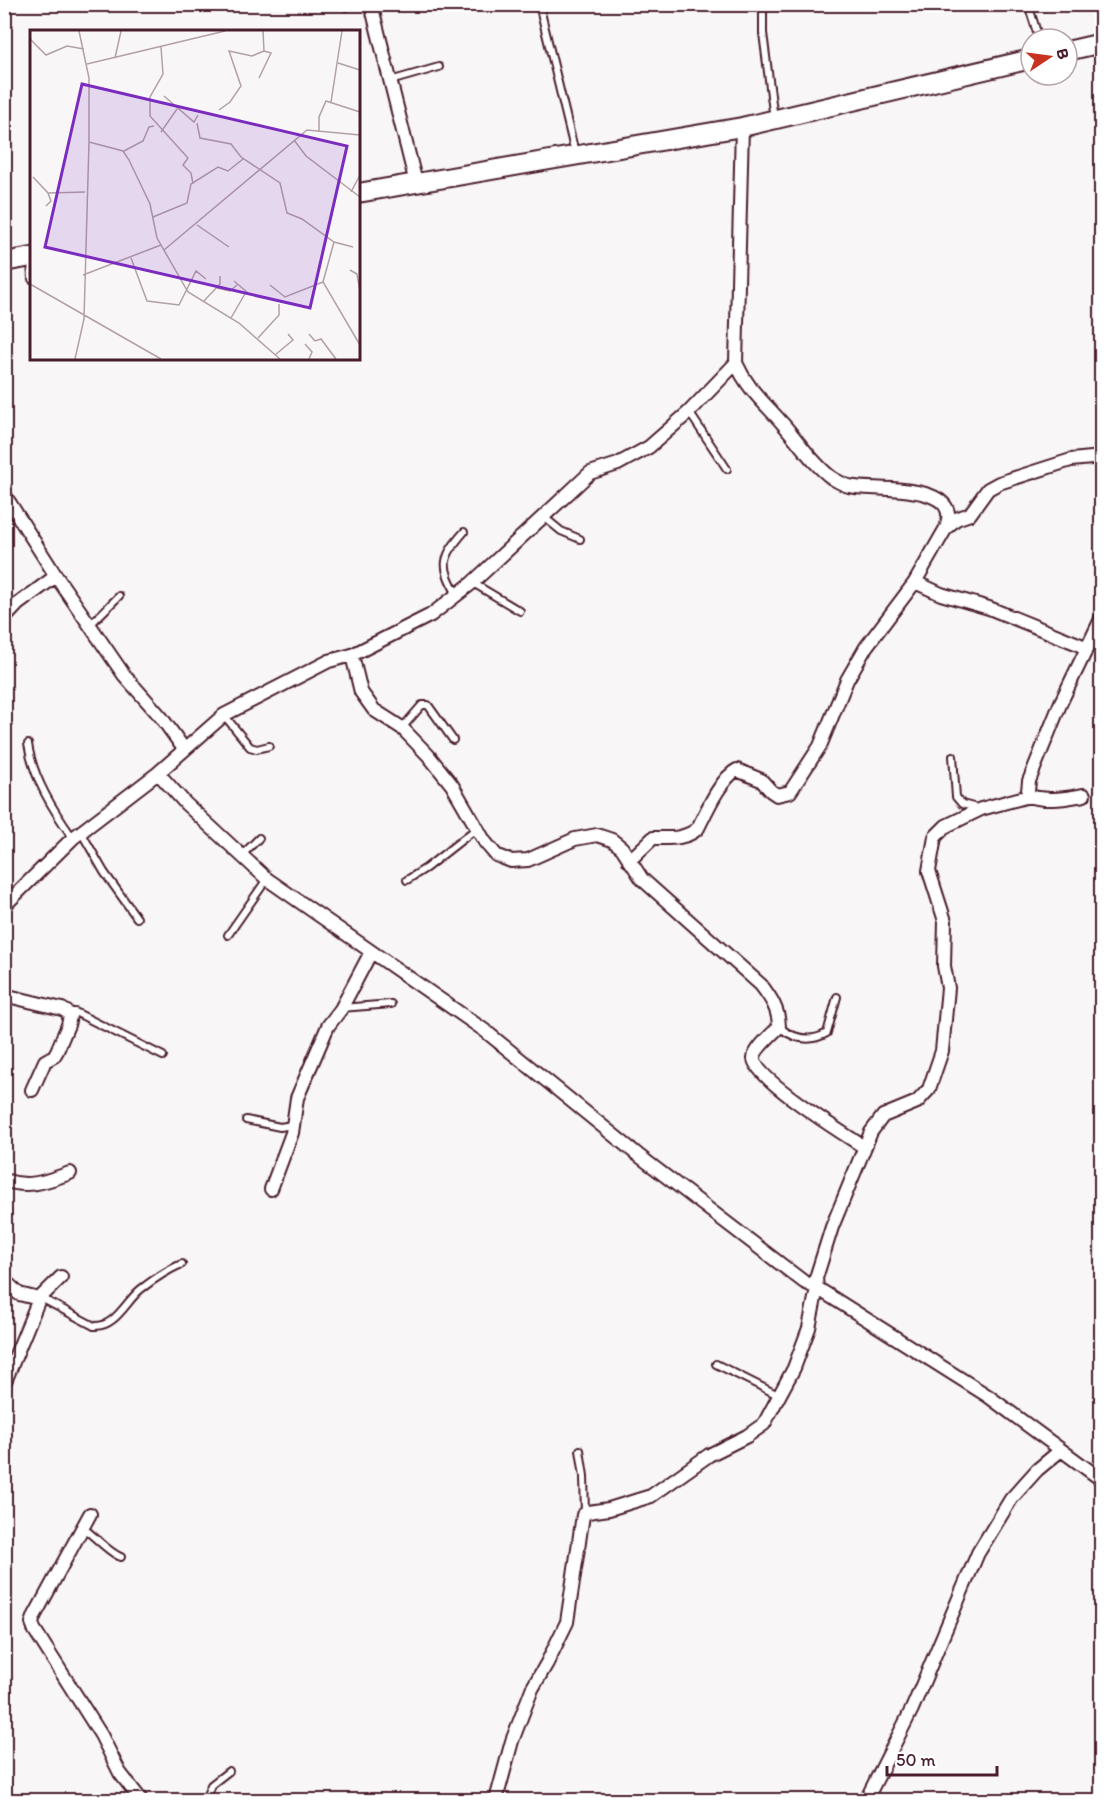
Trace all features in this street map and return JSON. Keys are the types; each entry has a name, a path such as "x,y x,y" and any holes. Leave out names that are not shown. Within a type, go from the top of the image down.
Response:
{"street":[{"path":"371,4 416,183"},
{"path":"1079,48 1101,43"},
{"path":"360,193 742,127 1019,62"},
{"path":"629,861 652,838 667,838 693,833 724,781 737,770 762,780 777,795 790,792 820,746 847,680 866,647 915,582 949,519 948,512 941,501 932,496 900,489 849,486 833,479 743,380 735,363 742,127"},
{"path":"4,262 30,257"},
{"path":"4,906 77,835 158,773 224,715 329,661 352,655 431,615 472,583 590,473 618,464 649,447 689,412 735,363"},
{"path":"946,528 956,519 970,514 988,489 999,483 1071,460 1101,457"},
{"path":"4,494 89,626 124,675 161,717 184,749"},
{"path":"4,619 18,604 56,576"},
{"path":"915,582 941,594 989,608 1088,648"},
{"path":"1029,796 1029,781 1033,771 1061,702 1101,618"},
{"path":"352,655 361,692 374,710 402,728 428,755 452,785 496,855 511,861 528,860 575,839 597,835 612,840 622,848 642,879 761,985 772,999 779,1016 779,1027 755,1053 754,1060 760,1071 791,1098 864,1147"},
{"path":"158,773 186,804 267,879 483,1030 638,1155 804,1282 988,1396 1101,1480"},
{"path":"496,1800 512,1741 532,1689 567,1622 582,1519 585,1514 651,1496 709,1455 747,1436 764,1424 794,1368 809,1328 817,1288 816,1278 832,1227 871,1132 883,1116 917,1102 929,1089 942,1051 948,988 944,966 945,921 929,871 935,837 946,826 981,809 1029,796 1054,800 1084,795"},
{"path":"271,1189 292,1133 297,1098 328,1026 341,1008 371,952"},
{"path":"4,995 67,1012 70,1016 57,1051 54,1056 45,1061 32,1090"},
{"path":"4,1180 26,1185 70,1173"},
{"path":"4,1384 7,1370 40,1298 61,1277"},
{"path":"4,1280 19,1294 40,1298"},
{"path":"866,1800 912,1709 978,1553 1011,1499 1037,1470 1061,1450"},
{"path":"90,1514 34,1615 33,1629 101,1735 120,1773 141,1800"}],"lane":[{"path":"538,4 576,156"},
{"path":"763,4 763,33 774,119"},
{"path":"1029,4 1036,27"},
{"path":"389,81 439,67"},
{"path":"689,412 727,469"},
{"path":"543,516 561,531 580,539"},
{"path":"458,595 447,577 446,560 452,545 464,532"},
{"path":"472,583 520,611"},
{"path":"89,626 119,596"},
{"path":"402,728 422,705 428,705 453,740"},
{"path":"224,715 250,747 257,749 269,746"},
{"path":"28,744 34,771 58,817 77,835 137,918"},
{"path":"953,756 956,797 962,804 981,809"},
{"path":"407,880 477,828"},
{"path":"242,855 259,838"},
{"path":"228,935 267,879"},
{"path":"779,1027 790,1036 809,1040 820,1037 827,1033 837,997"},
{"path":"341,1008 391,1004"},
{"path":"67,1012 75,1012 163,1056"},
{"path":"246,1120 280,1127 292,1125"},
{"path":"40,1298 94,1326 99,1326 112,1321 142,1288 170,1269 182,1264"},
{"path":"716,1364 780,1396"},
{"path":"580,1450 584,1476 585,1514"},
{"path":"83,1528 96,1536 114,1555 120,1557"},
{"path":"205,1800 211,1785 229,1771"}]}
